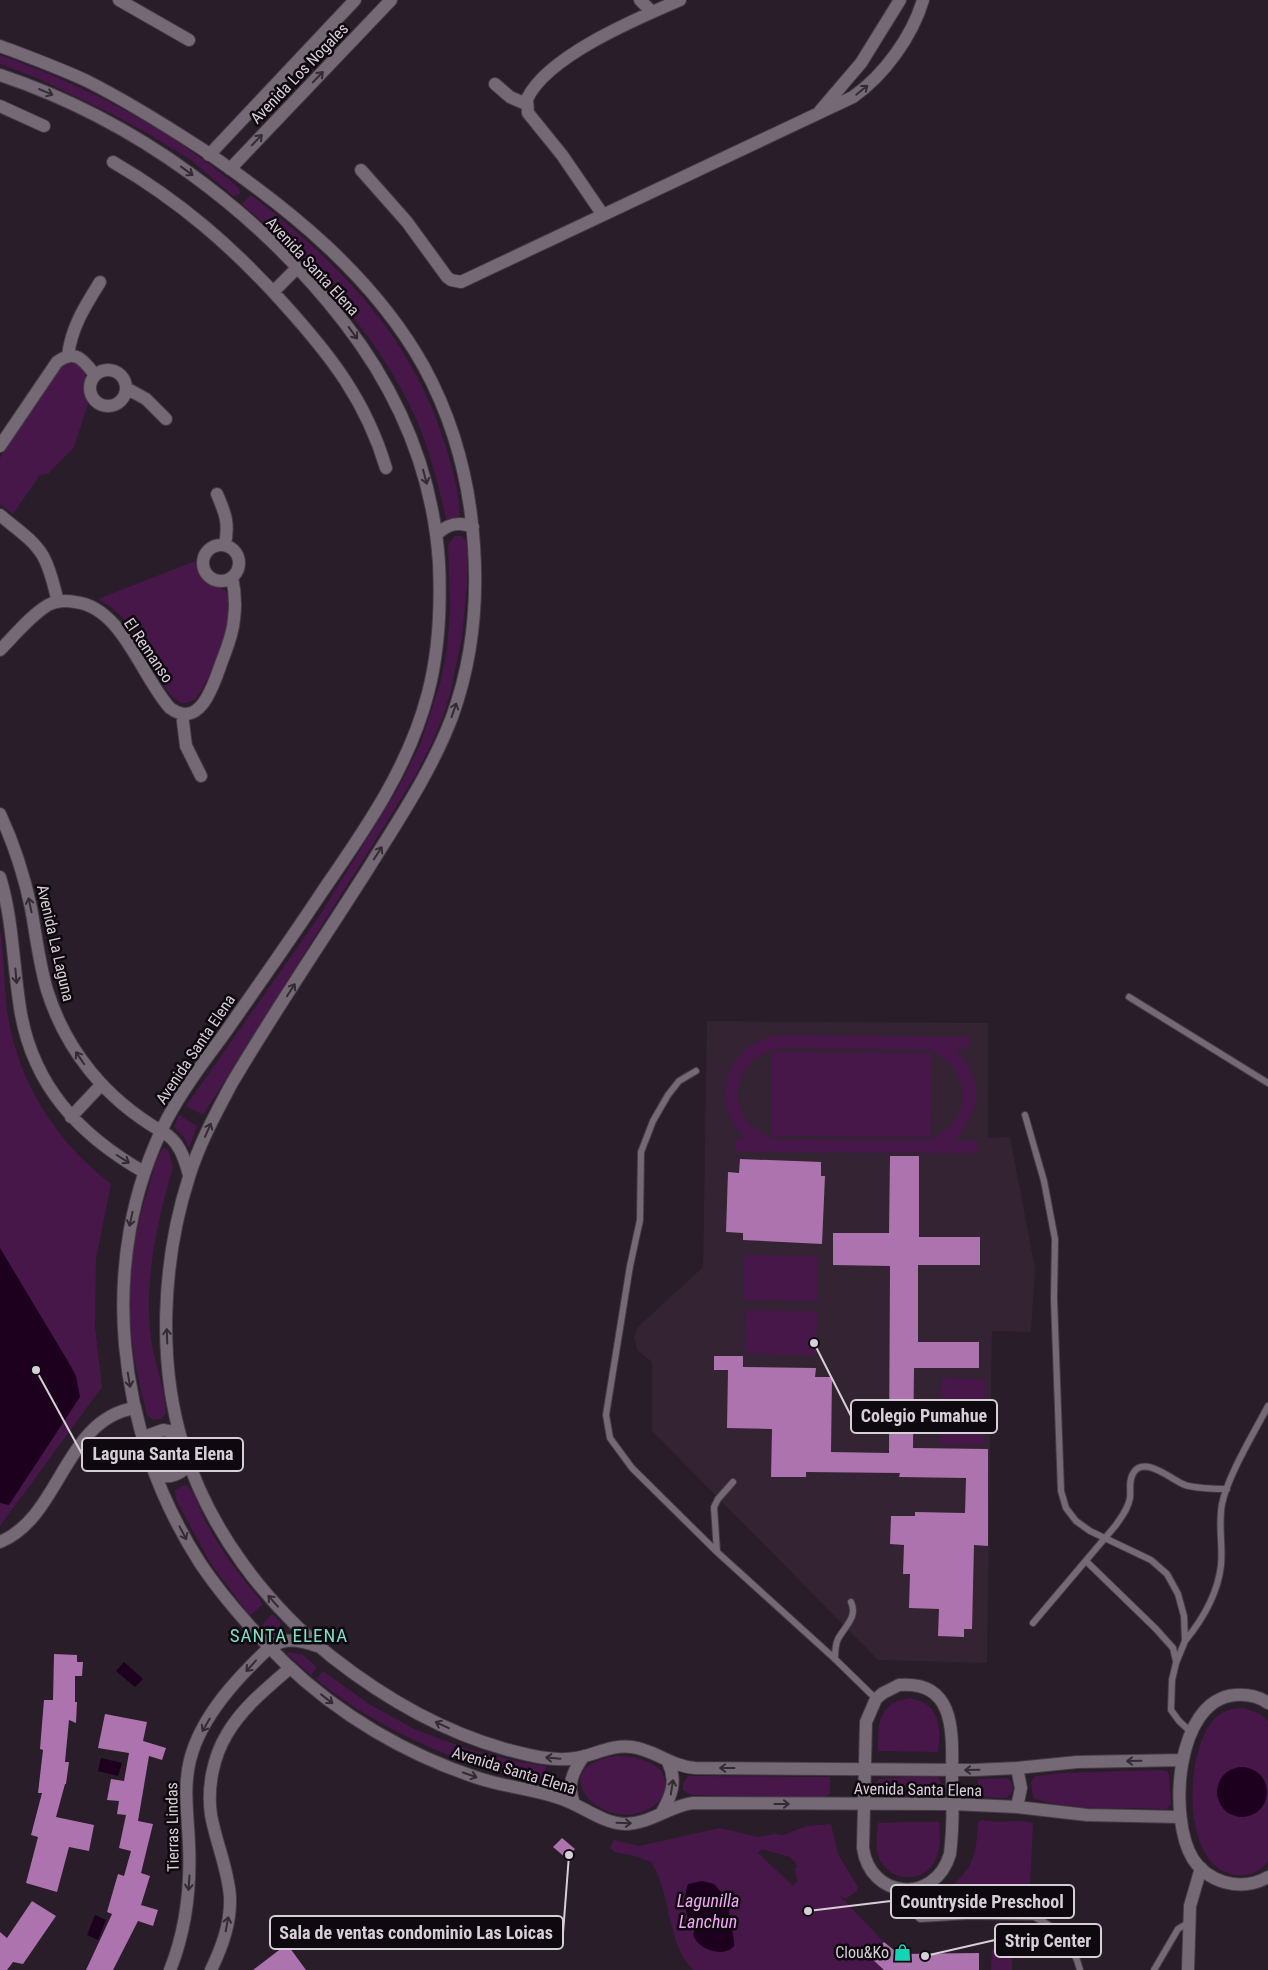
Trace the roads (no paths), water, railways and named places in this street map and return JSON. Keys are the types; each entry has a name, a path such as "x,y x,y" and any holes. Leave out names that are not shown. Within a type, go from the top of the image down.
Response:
{"street":[{"path":"118,0 189,40"},
{"name":"Avenida Los Nogales","path":"209,155 355,0"},
{"name":"Avenida Los Nogales","path":"230,169 390,0"},
{"path":"640,0 652,12"},
{"path":"603,215 562,155 528,113 526,104 529,95 540,82 574,54 629,22 680,0"},
{"path":"819,113 861,63 900,0"},
{"path":"361,170 407,222 447,277 457,282 465,280 853,97 864,90 874,79 909,33 922,0"},
{"name":"Avenida Santa Elena","path":"0,46 93,85 148,115 230,169 284,210 328,248 369,290 400,328 434,387 454,434 462,464 473,527 476,571 472,629 462,683 442,742 409,805 232,1083 209,1127 189,1175 175,1228 167,1292 168,1359 179,1433 190,1465 212,1513 250,1573 276,1605 321,1647 379,1691 418,1714 456,1732 506,1749 537,1756 564,1759 626,1746 639,1748 677,1766 695,1768 952,1770 1017,1768 1076,1762 1183,1760"},
{"name":"Avenida Santa Elena","path":"0,75 60,98 126,131 153,148 230,205 297,268 350,329 392,394 416,448 427,486 437,534 440,597 436,652 428,694 402,764 354,847 182,1092 144,1172 129,1230 122,1287 125,1353 135,1408 157,1475 179,1526 198,1559 229,1602 270,1647 290,1668 337,1707 390,1740 417,1754 474,1777 556,1797 574,1804 599,1818 623,1824 637,1823 678,1806 693,1803 953,1804 1017,1807 1087,1816 1180,1817"},
{"path":"495,84 510,98 526,104"},
{"path":"0,106 44,126"},
{"path":"113,162 150,184 198,219 248,264 319,343 353,391 370,421 386,468"},
{"path":"273,292 297,268"},
{"path":"68,356 73,331 81,312 100,282"},
{"path":"0,446 52,367 62,358 68,356 81,358 96,375"},
{"path":"112,371 122,377 126,388 125,394 118,403 103,406 94,400 90,385 96,375 100,372 112,371"},
{"path":"126,388 146,399 166,419"},
{"path":"217,494 227,520 228,529 224,545"},
{"path":"0,515 34,544 42,555 48,567 58,602 47,606 36,615 0,650"},
{"path":"437,534 446,527 457,523 473,527"},
{"path":"224,545 233,550 238,559 238,568 232,577 222,581 216,580 207,574 203,564 205,554 214,546 224,545"},
{"path":"200,776 186,746 182,714 196,710 205,700 216,679 228,646 234,622 235,594 232,577"},
{"name":"El Remanso","path":"58,602 78,602 95,608 102,613 119,631 166,704 174,711 182,714"},
{"name":"Avenida La Laguna","path":"0,814 17,853 25,880 42,971 52,1006 77,1054 101,1085 125,1107 175,1141 189,1175"},
{"path":"0,876 12,930 20,1007 34,1059 55,1096 71,1117 102,1145 144,1172"},
{"path":"71,1117 101,1085"},
{"path":"0,1542 16,1534 32,1518 80,1446 98,1425 119,1412 135,1408"},
{"path":"144,1437 163,1430 179,1433"},
{"path":"157,1475 175,1476 190,1465"},
{"path":"270,1647 278,1642 291,1640 321,1647"},
{"name":"Tierras Lindas","path":"170,1970 180,1941 187,1907 190,1864 186,1788 193,1749 203,1728 222,1699 270,1647"},
{"path":"211,1970 222,1947 230,1911 227,1873 211,1815 210,1799 216,1760 226,1735 234,1723 290,1668"},
{"path":"907,1685 924,1688 946,1707 952,1726 953,1804 951,1846 948,1862 934,1881 912,1890 902,1889 882,1882 868,1866 863,1848 866,1722 876,1699 891,1688 907,1685"},
{"path":"1268,1703 1255,1696 1244,1694 1223,1696 1204,1710 1191,1732 1183,1760 1180,1817 1189,1850 1201,1868 1210,1875 1231,1884 1254,1883 1268,1877"},
{"path":"574,1804 570,1782 572,1773 584,1756"},
{"path":"662,1812 669,1800 673,1786 672,1772 668,1762"},
{"path":"1017,1768 1021,1788 1017,1807"},
{"path":"1188,1970 1190,1906 1201,1868"}],"lane":[{"path":"1129,997 1268,1083"},
{"path":"696,1071 679,1080 668,1095 653,1121 641,1152 640,1220 630,1266 606,1415 610,1438 632,1468 717,1552 835,1659 876,1699"},
{"path":"1025,1115 1044,1181 1055,1239 1054,1299 1061,1491 1066,1508 1076,1521 1090,1531 1151,1560 1167,1574 1178,1594 1184,1616 1185,1641"},
{"path":"1191,1732 1171,1710 1172,1680 1176,1663 1185,1641 1197,1626 1217,1586 1221,1565 1220,1520 1223,1502 1227,1489 1268,1406"},
{"path":"1033,1623 1106,1538 1126,1510 1130,1496 1130,1480 1135,1470 1143,1466 1156,1468 1169,1478 1186,1485 1206,1489 1227,1489"},
{"path":"717,1552 714,1507 718,1498 733,1482"},
{"path":"1086,1561 1173,1648 1176,1663"},
{"path":"835,1659 837,1641 853,1616 854,1608 851,1602"},
{"path":"912,1890 910,1900 912,1912 920,1918 970,1916 1034,1917 1058,1932 1066,1941 1073,1951 1080,1970"},
{"path":"1154,1970 1178,1929 1188,1923"}],"water":[{"path":"0,1248 76,1376 80,1397 9,1505 0,1503"},
{"path":"124,1662 143,1679 135,1687 116,1671"},
{"path":"101,1758 122,1763 118,1776 98,1771"},
{"path":"1247,1767 1260,1774 1266,1782 1266,1802 1260,1810 1252,1816 1237,1817 1224,1810 1218,1802 1217,1787 1224,1774 1232,1768"},
{"name":"Lagunilla Lanchun","path":"702,1881 714,1884 727,1899 734,1941 734,1946 730,1950 712,1951 701,1946 694,1937 694,1929 688,1919 686,1910 686,1892 688,1884"},
{"path":"95,1915 106,1920 98,1940 87,1935"}],"place":[{"name":"Colegio Pumahue","path":"814,1343"},
{"name":"Laguna Santa Elena","path":"36,1370"},
{"name":"Sala de ventas condominio Las Loicas","path":"569,1855"},
{"name":"Countryside Preschool","path":"808,1911"},
{"name":"Clou&Ko","path":"903,1952"},
{"name":"Strip Center","path":"925,1956"}],"district":[{"name":"SANTA ELENA","path":"289,1635"}]}
